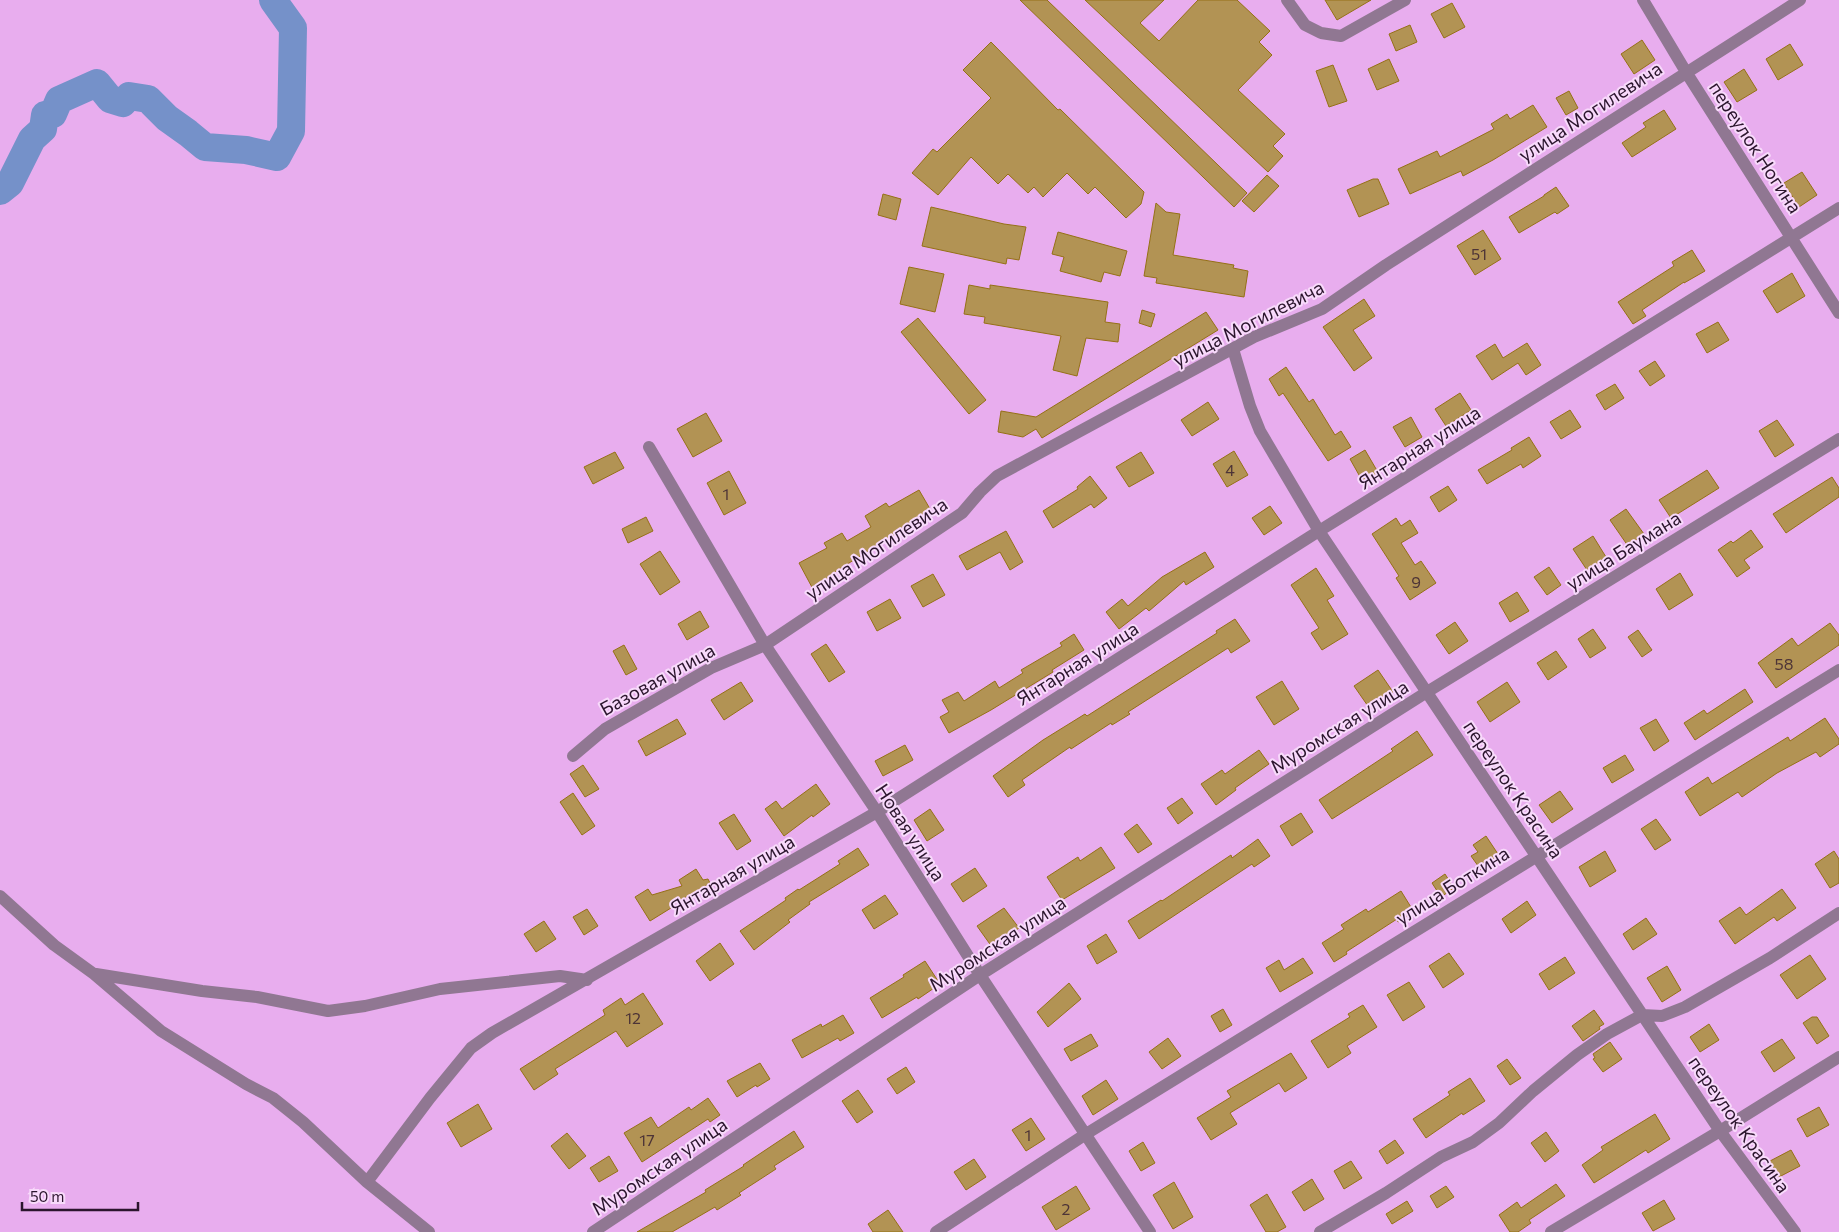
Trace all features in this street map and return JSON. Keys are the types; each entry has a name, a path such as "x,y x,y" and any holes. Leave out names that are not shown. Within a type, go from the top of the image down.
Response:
{"street":[{"path":"1287,0 1305,24 1320,33 1341,36 1405,0"},
{"name":"переулок Ногина","path":"1643,0 1686,72 1839,313"},
{"name":"улица Могилевича","path":"765,645 962,513 997,476 1254,337 1322,310 1386,265 1800,0"},
{"name":"Янтарная улица","path":"367,1182 430,1098 471,1048 492,1033 877,812 1320,531 1839,208"},
{"name":"переулок Красина","path":"1233,349 1250,406 1260,431 1320,531 1720,1131 1795,1232"},
{"name":"улица Баумана","path":"1427,692 1839,440"},
{"name":"Новая улица","path":"649,447 765,645 877,812 980,975 1150,1232"},
{"name":"Базовая улица","path":"572,756 605,729 711,668 765,645"},
{"name":"улица Боткина","path":"936,1232 1086,1134 1839,670"},
{"name":"Муромская улица","path":"593,1232 980,975 1427,692"},
{"path":"0,896 54,944 94,974 162,1031 246,1084 273,1098 303,1122 367,1182 429,1232"},
{"path":"1320,1232 1386,1193 1441,1157 1473,1142 1499,1123 1533,1091 1607,1034 1642,1015 1662,1016 1685,1007 1770,958 1839,913"},
{"path":"94,974 202,991 257,997 328,1011 365,1006 440,989 560,976 587,980"},
{"path":"1551,1232 1839,1057"}],"building":[{"path":"1020,0 1047,0 1247,193 1234,207"},
{"path":"1085,0 1164,0 1140,23 1159,41 1198,0 1237,0 1270,31 1259,42 1272,55 1238,90 1285,134 1273,146 1283,156 1268,172"},
{"path":"1325,0 1371,0 1337,20"},
{"path":"1452,3 1465,27 1444,38 1431,14"},
{"path":"1410,25 1417,42 1396,51 1389,34"},
{"path":"1642,40 1655,60 1634,74 1621,54"},
{"path":"991,42 1058,110 1060,109 1144,192 1141,204 1126,218 1095,187 1088,194 1067,173 1043,197 1034,187 1028,193 1008,174 998,184 971,157 938,195 912,173 933,149 937,152 991,98 963,70"},
{"path":"1790,44 1803,65 1778,80 1766,59"},
{"path":"1389,59 1399,81 1377,90 1368,69"},
{"path":"1333,65 1347,101 1329,107 1316,71"},
{"path":"1744,69 1757,90 1737,102 1724,82"},
{"path":"1569,91 1578,108 1566,115 1556,98"},
{"path":"1533,105 1547,127 1463,176 1461,171 1410,194 1398,169 1437,151 1440,157 1494,129 1491,124 1507,114 1510,119"},
{"path":"1664,110 1676,129 1632,157 1622,143 1646,127 1643,123"},
{"path":"1802,172 1817,195 1799,207 1784,183"},
{"path":"1267,175 1279,186 1254,212 1242,201"},
{"path":"1373,179 1378,179 1389,204 1359,217 1347,190"},
{"path":"1556,187 1569,206 1519,233 1509,217"},
{"path":"883,194 901,199 896,220 878,215"},
{"path":"1156,203 1166,212 1180,214 1173,255 1234,265 1233,268 1248,271 1244,297 1156,283 1157,278 1144,276"},
{"path":"931,207 1004,224 1026,227 1019,260 1007,258 1006,264 922,246"},
{"path":"1483,230 1501,259 1475,275 1457,246"},
{"path":"1058,232 1127,251 1120,276 1104,272 1101,282 1060,271 1064,257 1052,254"},
{"path":"1692,250 1705,271 1684,282 1642,310 1646,316 1633,324 1618,302 1674,266 1672,262"},
{"path":"909,267 944,274 935,312 900,304"},
{"path":"1792,273 1805,296 1777,313 1763,291"},
{"path":"969,285 990,289 990,285 1108,302 1105,322 1120,324 1118,342 1086,338 1077,376 1053,370 1061,336 984,323 985,317 964,314"},
{"path":"1364,299 1375,316 1353,330 1372,358 1354,371 1323,327"},
{"path":"1142,310 1155,314 1151,327 1139,323"},
{"path":"1206,312 1218,330 1042,438 1036,429 1023,437 998,432 1001,411 1036,417"},
{"path":"918,318 986,400 969,414 901,332"},
{"path":"1718,322 1729,340 1707,353 1696,334"},
{"path":"1527,343 1541,365 1526,375 1518,363 1492,380 1476,356 1495,344 1503,358"},
{"path":"1655,361 1665,376 1650,386 1639,371"},
{"path":"1286,367 1309,402 1313,399 1335,435 1341,431 1351,447 1328,461 1283,393 1279,396 1269,379"},
{"path":"1615,384 1624,398 1605,410 1596,395"},
{"path":"1460,393 1471,410 1446,426 1435,409"},
{"path":"1208,402 1219,419 1192,436 1181,420"},
{"path":"1570,410 1581,427 1561,439 1550,422"},
{"path":"706,413 722,441 693,457 677,429"},
{"path":"1411,417 1422,437 1405,447 1393,427"},
{"path":"1777,420 1794,445 1775,457 1759,431"},
{"path":"1529,437 1541,456 1523,468 1521,464 1487,484 1478,470 1512,450 1511,448"},
{"path":"1365,450 1379,474 1363,482 1350,459"},
{"path":"1234,451 1248,475 1227,487 1213,464"},
{"path":"615,452 624,468 593,484 584,467"},
{"path":"1141,452 1154,473 1129,487 1116,467"},
{"path":"1707,470 1719,488 1671,518 1659,500"},
{"path":"729,471 746,503 724,515 707,483"},
{"path":"1090,476 1107,498 1094,508 1091,504 1053,528 1043,511 1078,489 1077,487"},
{"path":"1832,477 1839,488 1839,497 1786,533 1773,514"},
{"path":"1448,486 1457,500 1439,512 1430,497"},
{"path":"919,490 933,514 917,521 828,576 830,580 814,591 799,563 827,548 824,543 842,533 847,541 871,527 865,516 886,503 889,507"},
{"path":"1270,506 1282,523 1264,535 1252,518"},
{"path":"1626,509 1644,534 1628,546 1610,520"},
{"path":"646,517 653,531 628,543 622,529"},
{"path":"1396,518 1401,526 1410,520 1418,533 1401,543 1415,565 1421,561 1436,583 1410,600 1396,578 1399,576 1372,534"},
{"path":"1751,530 1763,547 1744,560 1750,568 1737,577 1718,550 1731,541 1733,543"},
{"path":"1006,531 1023,562 1010,570 1000,552 967,570 959,556"},
{"path":"1593,536 1606,557 1587,570 1573,549"},
{"path":"660,551 680,582 660,595 640,564"},
{"path":"1205,552 1214,567 1186,585 1184,581 1149,611 1146,608 1119,629 1106,612 1122,599 1128,606 1162,577"},
{"path":"1549,567 1561,585 1547,595 1534,577"},
{"path":"1316,568 1334,596 1327,600 1348,634 1322,650 1311,633 1319,628 1291,585"},
{"path":"1680,573 1693,595 1669,610 1656,589"},
{"path":"933,574 945,595 923,607 911,586"},
{"path":"1517,592 1529,611 1510,622 1499,603"},
{"path":"890,599 901,618 877,631 867,612"},
{"path":"700,611 709,627 687,640 678,624"},
{"path":"1235,619 1250,641 1231,653 1228,648 1128,712 1130,714 1112,725 1111,723 1071,749 1070,747 1022,780 1025,785 1008,797 993,776 1043,740 1085,714 1087,716 1217,633 1216,631"},
{"path":"1455,622 1468,641 1449,654 1436,635"},
{"path":"1830,623 1839,635 1839,645 1776,688 1758,663 1792,638 1798,646"},
{"path":"1593,629 1606,648 1590,658 1578,639"},
{"path":"1638,630 1652,650 1642,657 1628,637"},
{"path":"1074,634 1084,650 1052,670 1053,672 949,733 940,717 949,712 942,700 958,692 964,701 995,681 999,688 1023,673 1021,670 1062,646 1060,643"},
{"path":"826,644 845,672 829,682 811,654"},
{"path":"624,645 637,669 626,675 613,651"},
{"path":"1556,651 1567,667 1548,680 1537,663"},
{"path":"1378,670 1393,692 1370,709 1354,686"},
{"path":"1282,681 1299,709 1274,725 1256,697"},
{"path":"741,682 753,701 724,720 711,700"},
{"path":"1507,682 1520,702 1490,722 1477,702"},
{"path":"1745,689 1753,702 1695,740 1684,723 1704,710 1707,714"},
{"path":"1825,718 1839,739 1839,744 1820,757 1816,752 1777,773 1742,797 1738,792 1700,816 1685,792 1708,777 1712,784 1788,737 1790,741"},
{"path":"677,719 686,734 646,756 638,741"},
{"path":"1656,719 1669,741 1654,751 1640,728"},
{"path":"1417,731 1433,755 1332,819 1319,800 1393,751 1391,749"},
{"path":"905,745 913,760 883,776 875,761"},
{"path":"1259,750 1269,764 1235,788 1236,790 1216,805 1201,784 1222,770 1225,774"},
{"path":"1625,755 1634,770 1612,783 1603,768"},
{"path":"583,765 599,789 585,797 570,774"},
{"path":"816,784 830,804 784,836 765,809 776,801 782,809"},
{"path":"1560,791 1573,809 1552,823 1539,805"},
{"path":"573,793 595,826 582,835 560,802"},
{"path":"1182,798 1193,813 1178,824 1167,808"},
{"path":"930,809 944,830 927,841 914,820"},
{"path":"1301,813 1313,832 1292,846 1280,826"},
{"path":"734,814 751,841 737,850 719,823"},
{"path":"1656,819 1671,840 1655,850 1641,829"},
{"path":"1137,824 1152,844 1138,853 1124,834"},
{"path":"1486,836 1500,857 1481,870 1471,856 1478,852 1473,845"},
{"path":"1258,839 1270,856 1254,867 1252,864 1139,939 1128,921 1162,901 1231,855 1232,858"},
{"path":"1101,847 1115,868 1062,900 1047,877 1078,857 1080,861"},
{"path":"858,848 869,865 809,902 810,904 788,920 790,922 754,950 740,931 786,900 785,898 798,889 840,864 838,861"},
{"path":"1605,851 1616,871 1590,887 1579,867"},
{"path":"1834,851 1839,859 1839,883 1830,888 1815,864"},
{"path":"975,868 987,886 963,902 951,884"},
{"path":"696,869 703,880 708,879 710,883 670,906 671,908 650,921 635,897 648,889 652,895 682,886 679,880"},
{"path":"1445,874 1454,888 1441,897 1432,883"},
{"path":"1782,889 1796,908 1777,921 1774,917 1735,944 1719,921 1740,907 1746,915"},
{"path":"1401,891 1414,912 1398,922 1397,919 1334,962 1322,943 1344,929 1341,925 1366,909 1368,912"},
{"path":"885,895 898,914 874,929 862,910"},
{"path":"1527,901 1536,915 1511,933 1502,919"},
{"path":"1004,908 1019,928 992,947 977,926"},
{"path":"587,909 598,926 584,935 573,917"},
{"path":"1646,918 1657,934 1633,950 1623,934"},
{"path":"544,921 556,939 536,952 524,934"},
{"path":"1106,934 1117,952 1097,964 1087,946"},
{"path":"720,943 734,964 710,981 696,961"},
{"path":"1449,953 1464,974 1443,988 1429,966"},
{"path":"1810,955 1826,979 1797,999 1780,975"},
{"path":"1565,957 1575,973 1549,990 1539,974"},
{"path":"1303,958 1313,973 1280,992 1266,968 1279,960 1284,970"},
{"path":"925,961 940,984 918,999 917,997 882,1018 870,998 904,977 903,975"},
{"path":"1667,966 1681,990 1662,1002 1647,978"},
{"path":"1409,982 1425,1007 1403,1021 1387,995"},
{"path":"1069,983 1081,999 1048,1027 1037,1012"},
{"path":"643,993 663,1024 627,1047 616,1031 555,1069 558,1074 534,1090 520,1069 605,1015 603,1010 621,998 625,1005"},
{"path":"1363,1005 1377,1027 1347,1046 1351,1053 1328,1068 1311,1041 1350,1017 1348,1014"},
{"path":"1223,1009 1232,1025 1220,1032 1211,1016"},
{"path":"1594,1010 1604,1024 1583,1041 1572,1026"},
{"path":"843,1015 854,1033 840,1041 838,1038 802,1058 792,1040 821,1024 822,1027"},
{"path":"1812,1017 1817,1017 1829,1036 1817,1044 1803,1023"},
{"path":"1709,1024 1719,1040 1700,1052 1690,1037"},
{"path":"1091,1034 1098,1046 1071,1061 1064,1049"},
{"path":"1168,1038 1181,1056 1162,1069 1149,1052"},
{"path":"1782,1039 1795,1058 1774,1072 1761,1052"},
{"path":"1610,1042 1622,1059 1603,1072 1593,1059 1595,1058 1593,1054"},
{"path":"1291,1053 1307,1078 1285,1092 1279,1083 1230,1113 1237,1124 1211,1140 1197,1118 1231,1097 1227,1091"},
{"path":"1507,1059 1521,1078 1510,1085 1497,1066"},
{"path":"760,1063 770,1079 737,1097 727,1081"},
{"path":"906,1067 915,1082 897,1094 887,1079"},
{"path":"1470,1078 1485,1101 1463,1115 1462,1113 1426,1138 1413,1119 1450,1095 1448,1092"},
{"path":"1106,1080 1118,1099 1093,1115 1082,1096"},
{"path":"858,1090 873,1112 857,1123 842,1101"},
{"path":"708,1098 720,1115 710,1122 708,1119 642,1162 624,1133 651,1117 658,1128 689,1107 691,1110"},
{"path":"478,1104 492,1129 461,1147 447,1123"},
{"path":"1819,1107 1829,1125 1807,1137 1797,1119"},
{"path":"1655,1114 1670,1139 1648,1153 1646,1150 1594,1183 1582,1165 1603,1150 1601,1147"},
{"path":"1031,1118 1045,1139 1026,1151 1012,1130"},
{"path":"794,1131 804,1147 774,1166 776,1169 739,1193 741,1195 717,1210 715,1207 672,1232 637,1232 706,1192 705,1190 744,1166"},
{"path":"1546,1132 1559,1151 1545,1162 1531,1143"},
{"path":"567,1133 586,1156 569,1169 551,1146"},
{"path":"1395,1140 1404,1153 1387,1164 1379,1151"},
{"path":"1143,1142 1155,1163 1141,1171 1129,1151"},
{"path":"1791,1150 1800,1166 1779,1177 1770,1161"},
{"path":"609,1156 618,1171 599,1182 590,1168"},
{"path":"974,1159 986,1177 966,1190 954,1172"},
{"path":"1351,1161 1362,1178 1344,1189 1334,1171"},
{"path":"1312,1179 1324,1199 1304,1211 1292,1192"},
{"path":"1174,1182 1193,1217 1173,1229 1153,1195"},
{"path":"1556,1184 1565,1196 1529,1220 1531,1223 1518,1232 1510,1232 1499,1215 1517,1202 1521,1208"},
{"path":"1076,1186 1090,1209 1056,1230 1042,1207"},
{"path":"1446,1186 1454,1197 1437,1208 1430,1196"},
{"path":"1267,1194 1286,1227 1277,1232 1266,1232 1250,1205"},
{"path":"1664,1200 1675,1219 1653,1231 1642,1213"},
{"path":"1407,1201 1413,1211 1392,1224 1386,1214"},
{"path":"888,1210 903,1232 873,1232 868,1224"}],"waterway":[{"path":"0,191 10,183 32,139 43,129 45,115 53,114 59,100 97,83 110,99 123,103 129,96 148,99 167,118 205,147 246,150 277,157 291,131 293,28 273,0"}]}
